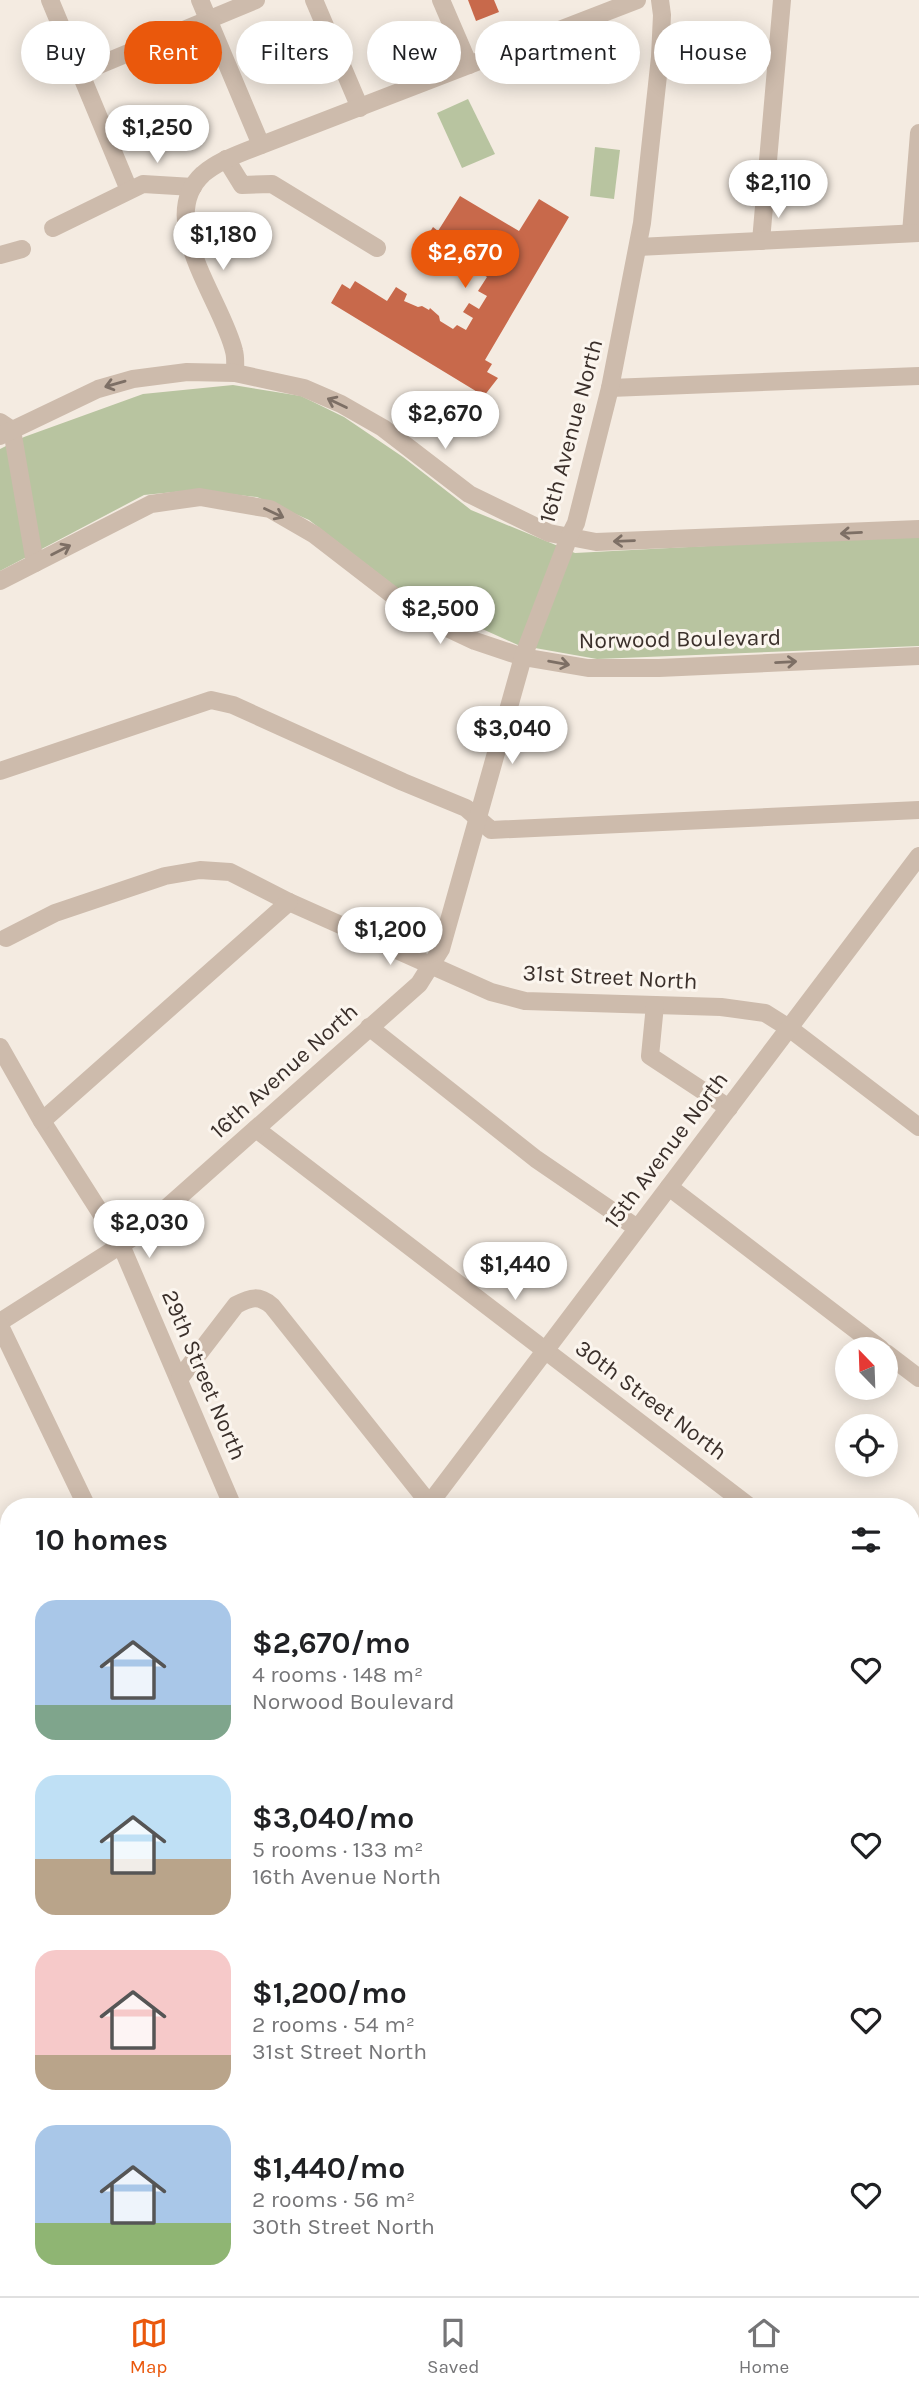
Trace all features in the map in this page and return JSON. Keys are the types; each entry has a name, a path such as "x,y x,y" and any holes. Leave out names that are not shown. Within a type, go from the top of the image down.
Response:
{"street":[{"path":"50,0 59,21"},
{"path":"200,0 261,145"},
{"path":"110,61 256,0"},
{"path":"314,0 360,108"},
{"path":"441,0 469,65"},
{"path":"235,373 234,351 191,246 186,221 186,205 193,187 202,175 221,162 261,145 637,0"},
{"name":"16th Avenue North","path":"0,1324 135,1236 419,984 440,949 523,657 576,523 610,388 638,247 660,57 660,0"},
{"path":"761,241 782,0"},
{"path":"85,84 129,190"},
{"path":"638,247 915,233 919,133"},
{"path":"221,162 243,185 272,184 377,248"},
{"path":"53,228 143,184 193,187"},
{"path":"0,254 22,249"},
{"path":"35,564 4,429 98,389 133,379 187,372 235,373 304,388 341,404 383,428 469,494 549,533 596,542 919,529"},
{"path":"610,388 919,376"},
{"name":"Norwood Boulevard","path":"0,581 151,504 200,498 270,509 315,535 408,606 441,625 523,657 588,668 659,668 919,656"},
{"path":"0,771 211,700 233,705 466,808 491,830 919,810"},
{"name":"15th Avenue North","path":"435,1498 917,862"},
{"name":"31st Street North","path":"2,939 55,913 165,876 200,870 230,872 289,902 491,992 525,1001 721,1007 765,1013 789,1028 919,1127"},
{"path":"42,1121 289,902"},
{"path":"655,1005 650,1056 729,1108"},
{"path":"369,1027 536,1159 638,1228"},
{"name":"29th Street North","path":"0,1046 42,1121 121,1245 229,1498"},
{"name":"30th Street North","path":"256,1129 738,1498"},
{"path":"669,1187 865,1337"},
{"path":"180,1378 236,1304 258,1297 272,1306 424,1498"},
{"path":"0,1324 83,1498"},
{"path":"898,1362 919,1378"}],"green space":[{"path":"468,99 495,154 462,168 437,113"},
{"path":"595,147 620,150 614,199 590,196"},
{"path":"233,385 301,396 344,417 403,457 471,510 575,553 919,535 919,646 597,659 518,645 405,594 309,520 257,497 194,490 144,495 0,571 0,449 24,437 143,394"}],"building":[{"path":"468,0 494,0 499,12 476,21"},
{"path":"460,196 519,231 539,199 569,217 485,360 492,364 487,372 498,378 484,396 331,303 342,284 350,289 355,281 387,301 396,287 407,294 404,301 429,310 430,308 439,316 440,321 453,329 457,325 466,330 473,318 463,312 469,303 479,309 487,296 478,291 487,277 437,245 427,260 417,253 433,227 438,231"}]}
